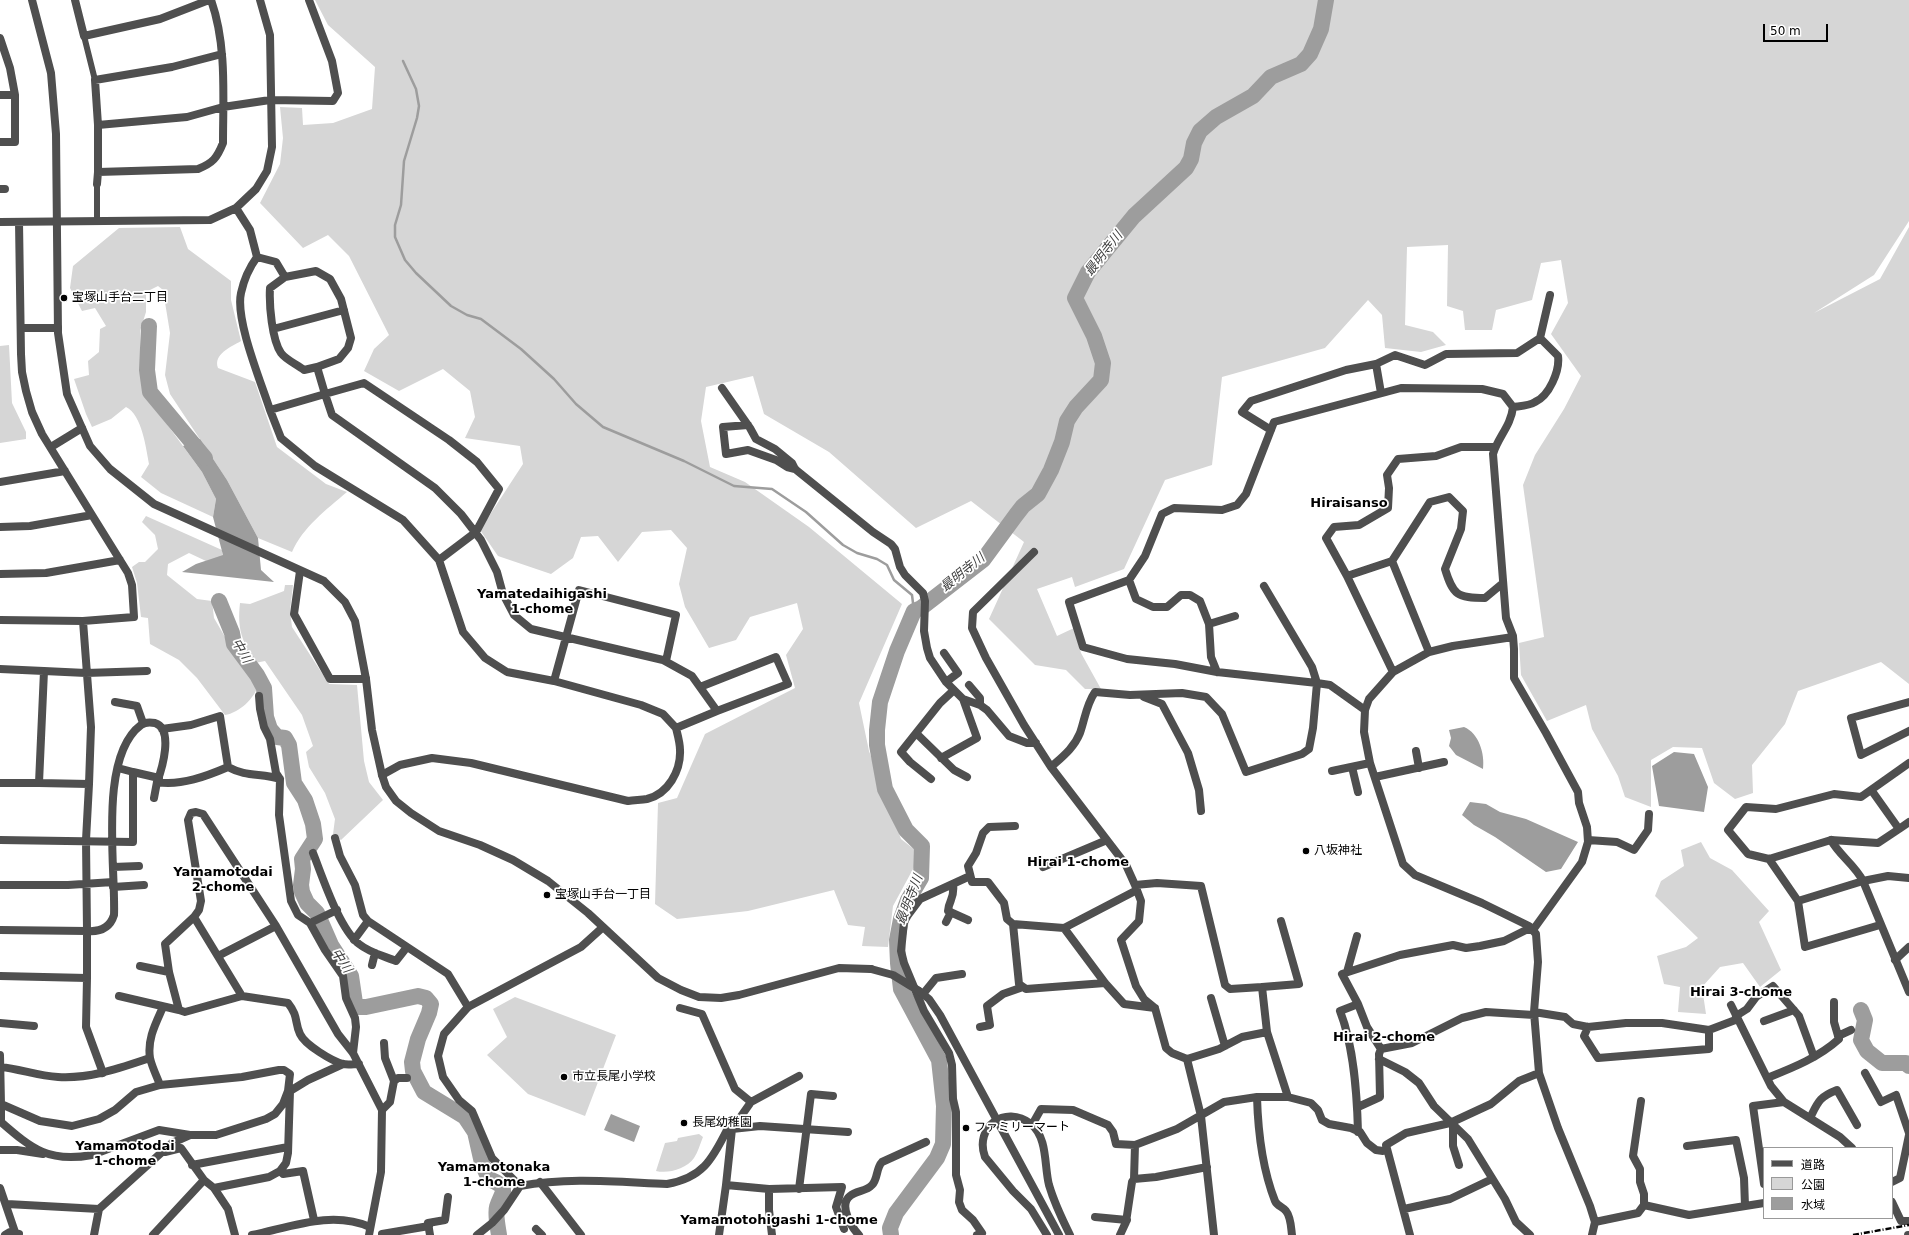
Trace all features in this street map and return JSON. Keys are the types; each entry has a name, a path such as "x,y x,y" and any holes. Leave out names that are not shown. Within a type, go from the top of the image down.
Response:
{"street":[{"path":"32,0 51,73 56,134 58,328 67,394 90,446 110,469 154,504 283,564 324,581 345,602 355,621 366,679 372,730 382,775 389,792 396,801 411,813 439,831 480,845 513,860 548,881 588,913 602,928 658,978 681,990 699,997 721,998 739,996 839,968 871,969 893,976 921,992 940,1015 1059,1235"},
{"path":"75,0 95,80 98,125 97,221"},
{"path":"84,36 160,19 210,0 218,20 222,54 223,143 218,155 210,164 198,169 98,172"},
{"path":"0,222 210,220 236,208 256,189 267,171 272,147 270,34 260,0"},
{"path":"98,125 186,117 223,107 270,100 333,101 338,93 332,61 309,0"},
{"path":"0,38 2,48 10,68 15,95 15,142 0,142"},
{"path":"95,80 172,67 222,54"},
{"path":"0,95 15,95"},
{"path":"236,208 250,230 257,257"},
{"path":"0,620 83,621 134,617 132,585 128,574 42,434 32,412 22,372 19,222"},
{"path":"257,257 276,262 285,277"},
{"path":"257,257 249,268 240,294 242,325 270,410 281,438 315,466 403,520 439,560 463,632 485,658 507,672 554,681 641,705 663,714 676,728 680,750 679,765 672,781 663,791 648,799 628,801 471,763 432,758 400,765 382,775"},
{"path":"316,271 330,279 341,298 344,310 351,338 348,348 339,359 304,370 282,353 273,329 269,304 270,288 285,277 316,271"},
{"path":"1271,430 1242,412 1252,401 1346,370 1376,364 1395,355 1425,365 1446,354 1517,353 1540,338 1550,295"},
{"path":"273,329 344,310"},
{"path":"21,328 58,328"},
{"path":"1513,407 1533,403 1541,399 1558,369 1558,356 1540,338"},
{"path":"1376,364 1381,393"},
{"path":"317,367 332,415 435,488 461,514 476,532 497,572 503,594 514,615 531,629 566,636 666,661 692,676 717,711"},
{"path":"270,410 364,383 449,440 476,462 499,489 476,532 439,560"},
{"path":"722,388 756,439 775,449 792,462 795,468 873,532 891,544 895,549 900,567 923,593 926,601 924,631 930,658 946,682 963,699 977,738 941,758"},
{"path":"1365,710 1330,685 1317,682 1217,672 1175,664 1127,659 1083,647 1069,602 1129,580 1145,556 1162,514 1174,508 1222,510 1237,506 1246,494 1274,422 1401,388 1482,389 1504,394 1513,407"},
{"path":"1513,407 1508,425 1495,447 1493,454 1506,618 1513,637 1514,678 1578,792 1579,804 1587,827 1588,840 1586,854 1582,862 1533,930"},
{"path":"748,425 723,427 726,454 748,450 776,460 787,467 795,468"},
{"path":"51,447 82,428"},
{"path":"1393,672 1347,576 1326,538 1334,527 1359,525 1388,508 1389,488 1387,475 1398,459 1436,456 1461,447 1495,447"},
{"path":"0,482 65,471"},
{"path":"1347,576 1392,561 1430,502 1449,497 1463,511 1462,528 1445,569 1451,587 1465,598 1485,598 1503,583"},
{"path":"0,527 30,526 92,516"},
{"path":"1034,552 973,612 972,628 986,658 1036,743 1052,767 1126,865 1142,901 1139,921 1121,940 1136,986 1144,999 1155,1008 1166,1048 1172,1053 1187,1059 1225,1046 1242,1037 1268,1032"},
{"path":"0,574 46,573 120,560"},
{"path":"1392,561 1429,652"},
{"path":"300,570 294,614 330,679 366,679"},
{"path":"1129,580 1136,599 1153,607 1167,607 1181,595 1190,594 1200,601 1209,624 1211,657 1217,672"},
{"path":"1052,767 1075,742 1079,735 1085,712 1095,692 1140,695 1182,693 1206,697 1222,714 1246,772 1302,754 1309,749 1314,728 1317,682 1312,667 1264,586"},
{"path":"554,681 579,590 676,615 666,661"},
{"path":"1209,624 1235,616"},
{"path":"83,621 90,727 86,840 86,1028 103,1073"},
{"path":"1513,637 1429,652 1393,672 1369,699 1365,710 1364,732 1370,763 1403,864 1410,871 1426,881 1529,926 1536,934 1538,962 1534,1013 1539,1073 1558,1128 1590,1206 1595,1222 1592,1235"},
{"path":"944,653 958,673 946,682"},
{"path":"676,728 788,684 776,658 700,687"},
{"path":"0,669 86,673 147,670"},
{"path":"39,783 44,671"},
{"path":"969,685 980,698 980,705"},
{"path":"931,779 910,762 901,752 917,734 940,703 954,690"},
{"path":"1140,695 1162,704 1168,714 1192,764 1199,790 1201,811"},
{"path":"259,696 264,727 270,739 276,773 280,779 280,815 289,892 298,914 310,923 325,950 343,976 346,998 355,1018 356,1027 353,1052"},
{"path":"963,699 980,705 987,710 1009,736 1027,743 1036,743"},
{"path":"116,702 137,706 144,723"},
{"path":"1909,702 1851,718 1861,755 1909,731"},
{"path":"162,729 191,725 220,716 228,767"},
{"path":"0,930 95,932 110,924 114,915 111,842 112,802 118,768 126,742 144,723 159,725 165,738 165,750 154,798"},
{"path":"917,734 954,770 967,777"},
{"path":"1416,751 1419,768"},
{"path":"1375,777 1444,762"},
{"path":"1332,771 1370,763"},
{"path":"1909,763 1872,791 1861,797 1834,794 1776,809 1746,807 1728,830 1748,854 1769,859 1831,840 1878,843 1909,822"},
{"path":"118,768 168,784 181,782 228,767 238,773 280,779"},
{"path":"1352,767 1358,792"},
{"path":"0,840 86,840 134,842 133,772"},
{"path":"0,783 89,784"},
{"path":"1872,791 1899,829"},
{"path":"179,1010 168,972 165,944 194,917 199,910 201,901 188,820 191,813 196,812 203,814 276,926 338,1034 353,1052 382,1110 381,1172 370,1231"},
{"path":"1588,840 1617,842 1634,850 1648,830 1648,814"},
{"path":"1015,826 989,827 986,830 976,853 968,866 972,882 988,882 1004,903 1008,919 1013,924 1019,984 1026,989 1105,983"},
{"path":"335,838 340,856 355,885 363,915 368,921 448,974 468,1007"},
{"path":"1043,866 1106,840"},
{"path":"1831,840 1835,847 1857,871 1863,881 1909,992"},
{"path":"313,853 337,910 354,940 376,954 396,961 407,947"},
{"path":"1769,859 1798,901 1805,947 1880,925"},
{"path":"113,867 138,866"},
{"path":"970,876 920,899 904,922 902,951 904,963 924,1011 949,1053 956,1112 956,1175 960,1190 959,1202 962,1210 973,1220 982,1234"},
{"path":"1798,901 1863,881 1888,876 1909,878"},
{"path":"1013,924 1064,928 1136,887 1157,883 1201,886 1225,985 1230,989 1299,984 1281,922"},
{"path":"0,885 68,886 87,884 144,886"},
{"path":"953,884 954,894 948,906 948,911 968,920"},
{"path":"310,923 337,910"},
{"path":"946,922 951,912"},
{"path":"194,917 242,996"},
{"path":"354,940 368,921"},
{"path":"218,956 276,926"},
{"path":"520,1186 492,1158 472,1111 459,1100 443,1077 438,1056 444,1034 468,1007 581,947 602,928"},
{"path":"1064,928 1105,983 1124,1004 1155,1008"},
{"path":"1358,1107 1380,1097 1381,1049 1367,1027 1358,1004 1342,974 1400,955 1453,946 1466,948 1480,946 1504,941 1526,930 1533,930"},
{"path":"1347,972 1357,936"},
{"path":"1895,960 1909,947"},
{"path":"372,965 376,954"},
{"path":"140,966 168,972"},
{"path":"921,992 936,978 962,974"},
{"path":"0,976 87,978"},
{"path":"1381,1049 1412,1043 1462,1018 1486,1012 1534,1013 1565,1017 1573,1024 1588,1027 1626,1023 1662,1023 1709,1030 1737,1017 1748,1009 1756,997 1773,986 1799,1016 1814,1057"},
{"path":"980,1027 990,1025 987,1006 1002,994 1022,987"},
{"path":"1262,987 1268,1032 1288,1098"},
{"path":"119,996 185,1012 242,996 288,1003 295,1012 299,1033 302,1038 319,1052 343,1064"},
{"path":"1211,998 1225,1046"},
{"path":"1767,1078 1802,1065 1839,1039 1834,1022 1834,1002"},
{"path":"1358,1004 1340,1011 1348,1032 1358,1107 1358,1132"},
{"path":"1731,1005 1771,1086 1784,1102 1840,1137 1851,1147"},
{"path":"160,1085 150,1058 152,1033 164,1007"},
{"path":"680,1008 702,1014 735,1089 751,1102"},
{"path":"1764,1021 1794,1010"},
{"path":"0,1023 34,1026"},
{"path":"1588,1027 1584,1036 1598,1058 1709,1049 1709,1030"},
{"path":"1838,1036 1851,1030"},
{"path":"382,1110 390,1102 394,1081 385,1058 384,1043"},
{"path":"0,1056 1,1122 30,1146 45,1154"},
{"path":"1,1067 58,1077 88,1076 103,1073 150,1058"},
{"path":"1187,1059 1201,1116 1214,1235"},
{"path":"1380,1059 1405,1072 1419,1083 1434,1106 1468,1139 1505,1199 1516,1222 1530,1235"},
{"path":"0,1150 17,1150 69,1157 92,1155 159,1130 190,1135 216,1135 266,1119 275,1114 281,1108 289,1091 308,1080 343,1064 359,1064"},
{"path":"1,1104 30,1118 52,1124 72,1126 99,1119 115,1110 136,1092 160,1085 242,1077 284,1070 290,1074 288,1158 280,1171 269,1177 214,1188"},
{"path":"1410,1235 1386,1145 1406,1133 1451,1124 1491,1104 1519,1081 1539,1073"},
{"path":"1865,1073 1881,1102 1896,1095 1909,1134 1900,1178 1893,1182"},
{"path":"719,1235 732,1129 751,1102 799,1076"},
{"path":"394,1081 398,1078 407,1078"},
{"path":"1810,1118 1817,1104 1824,1095 1837,1090 1857,1125"},
{"path":"799,1189 811,1094 833,1096"},
{"path":"1032,1125 1041,1109 1073,1110 1108,1125 1113,1132 1116,1144 1135,1144 1177,1129 1224,1102 1257,1097 1288,1098 1312,1103 1318,1110 1322,1120 1329,1124 1358,1132 1376,1150 1387,1149"},
{"path":"1257,1097 1258,1133 1266,1168 1275,1203 1286,1211 1289,1216 1292,1235"},
{"path":"1595,1222 1638,1213 1644,1205 1644,1194 1640,1182 1640,1169 1633,1156 1641,1101"},
{"path":"1763,1176 1754,1106 1784,1102"},
{"path":"1047,1235 1031,1210 985,1157 983,1151 984,1135 990,1124 997,1119 1016,1118 1032,1125 1040,1139 1044,1153 1048,1183 1056,1207 1070,1235"},
{"path":"1451,1124 1453,1146 1459,1165"},
{"path":"477,1235 492,1223 504,1210 520,1186 540,1182 567,1180 667,1184 676,1183 700,1172 716,1153 727,1130 760,1126 848,1132"},
{"path":"94,1235 100,1209 172,1144 190,1135"},
{"path":"1687,1146 1736,1140 1744,1178 1745,1206"},
{"path":"859,1235 847,1218 846,1211 848,1198 850,1195 864,1192 872,1186 875,1182 879,1165 882,1162 926,1142"},
{"path":"1120,1235 1127,1220 1132,1182 1134,1179 1135,1144"},
{"path":"192,1165 288,1147"},
{"path":"162,1153 181,1148 204,1180 214,1188 228,1209 236,1235"},
{"path":"1134,1179 1156,1177 1206,1167"},
{"path":"280,1171 283,1174 303,1171 314,1220"},
{"path":"1404,1209 1450,1199 1492,1179"},
{"path":"153,1235 204,1180"},
{"path":"540,1182 581,1235"},
{"path":"726,1185 799,1189 842,1187 836,1207 844,1229"},
{"path":"0,1188 18,1234 5,1235"},
{"path":"769,1188 769,1210 772,1235"},
{"path":"382,1234 428,1226 428,1223 445,1220 448,1197"},
{"path":"1644,1205 1689,1215 1763,1203"},
{"path":"7,1204 100,1209"},
{"path":"1893,1204 1901,1221 1909,1221"},
{"path":"1095,1217 1127,1220"},
{"path":"252,1235 314,1220 329,1219 360,1222 370,1231"},
{"path":"428,1226 430,1235"}],"green space":[{"path":"315,0 1909,0 1909,221 1874,275 1814,313 1880,279 1909,227 1909,684 1881,662 1798,691 1785,724 1752,765 1753,793 1735,799 1714,783 1702,748 1673,747 1651,760 1651,807 1625,797 1618,776 1592,729 1586,705 1547,721 1521,675 1519,643 1544,637 1523,485 1535,455 1564,409 1581,376 1551,334 1568,303 1561,260 1541,263 1532,300 1496,310 1492,330 1465,330 1463,311 1447,306 1448,245 1407,247 1405,325 1433,332 1446,345 1421,352 1385,348 1382,315 1368,300 1325,348 1222,377 1212,465 1165,480 1124,569 1075,587 1072,577 1037,589 1057,636 1074,628 1081,653 1101,689 1085,689 1066,670 1035,665 989,619 1024,542 971,501 916,528 829,452 764,414 753,376 706,387 701,421 710,467 745,482 809,527 902,604 859,703 869,751 901,839 915,850 919,858 893,906 888,947 862,946 865,927 848,925 834,890 748,911 677,919 655,904 658,803 677,798 705,734 795,688 786,655 803,629 797,603 750,617 736,640 709,648 685,607 679,584 687,548 671,530 642,532 618,562 598,536 581,537 573,558 551,574 498,556 480,530 523,464 520,446 465,438 475,417 470,391 443,369 399,391 364,371 374,349 389,335 349,256 328,235 303,248 260,203 280,164 283,138 280,107 302,108 303,125 333,123 372,109 375,67 328,25"},
{"path":"180,227 188,249 231,281 231,300 241,341 228,348 220,355 217,363 218,368 255,382 277,447 326,484 347,492 323,512 309,527 302,535 292,552 258,538 227,480 170,394 165,375 170,333 163,290 158,286 146,292 146,312 140,331 140,363 147,397 202,472 216,499 213,517 161,493 141,477 149,464 140,424 131,411 126,407 111,419 92,427 86,414 74,379 89,375 88,361 99,352 100,329 106,326 95,308 82,311 70,288 73,266 119,228"},
{"path":"9,345 12,403 26,432 26,439 0,443 0,346"},
{"path":"146,516 222,550 223,556 206,561 189,553 168,564 167,575 197,599 212,601 214,618 235,654 258,685 250,700 241,708 230,714 225,715 197,678 179,660 150,644 148,618 141,617 137,583 132,567 139,562 145,562 158,549 155,535 142,522"},
{"path":"285,585 293,585 290,611 292,627 329,684 357,685 364,761 369,782 383,800 341,840 333,834 335,819 325,793 309,767 306,752 313,746 302,715 265,661 255,663 244,641 240,628 240,603 250,604 284,591"},
{"path":"1701,842 1710,858 1732,870 1769,911 1759,922 1781,970 1760,987 1743,963 1720,967 1702,987 1706,1014 1678,1012 1680,987 1664,984 1657,956 1686,947 1698,938 1655,896 1661,881 1684,866 1681,850"},
{"path":"515,997 616,1035 585,1116 528,1094 487,1055 507,1037 493,1009"},
{"path":"699,1134 703,1137 697,1153 691,1162 676,1170 666,1172 656,1171 665,1143 677,1141 678,1138"}],"water":[{"path":"200,439 227,480 258,538 261,570 274,582 182,572 196,564 223,555 213,517 216,499 202,472 183,446"},
{"path":"1464,727 1474,734 1480,745 1483,757 1483,769 1456,755 1449,746 1451,738 1449,730"},
{"path":"1674,752 1694,754 1708,787 1704,812 1659,806 1652,766"},
{"path":"1470,802 1486,804 1500,812 1526,819 1578,842 1561,869 1546,872 1495,837 1474,825 1462,815"},
{"path":"611,1114 640,1126 634,1142 604,1130"}],"waterway":[{"name":"最明寺川","path":"891,1235 890,1228 896,1213 937,1158 943,1144 944,1106 939,1060 901,989 898,963 897,940 901,919 908,900 921,878 922,846 906,830 885,789 877,745 880,702 897,651 914,611 921,608 983,560 1023,506 1038,494 1051,470 1062,442 1067,421 1076,407 1101,380 1103,363 1094,336 1075,298 1088,272 1134,216 1186,168 1191,159 1194,143 1200,131 1216,117 1253,96 1271,77 1301,64 1310,54 1321,29 1326,0"},
{"path":"403,61 416,89 419,106 417,118 404,161 401,205 395,225 395,237 405,260 416,273 451,306 467,315 481,319 521,349 554,379 576,404 603,427 684,461 734,486 772,489 806,512 843,545 857,553 877,559 887,565 894,580 912,595 914,611"},
{"name":"中川","path":"149,326 147,370 150,392 205,458"},
{"name":"中川","path":"219,601 232,633 234,644 257,675 264,688 266,717 270,729 277,737 285,738 289,745 294,783 305,800 313,824 315,839 302,859 302,892 307,903 317,913 331,945 351,976 355,1003 358,1007 366,1007 418,996 426,998 431,1004 429,1013 418,1039 412,1062 413,1071 424,1092 465,1117 475,1132 482,1163 489,1179 496,1182 503,1188 496,1210 499,1235"},
{"path":"1861,1010 1865,1020 1861,1040 1867,1051 1882,1063 1906,1063 1909,1066"}],"railway":[{"path":"1853,1235 1909,1225"}],"place":[{"name":"宝塚山手台二丁目","path":"64,298"},
{"name":"八坂神社","path":"1306,851"},
{"name":"宝塚山手台一丁目","path":"547,895"},
{"name":"市立長尾小学校","path":"564,1077"},
{"name":"長尾幼稚園","path":"684,1123"},
{"name":"ファミリーマート","path":"966,1128"}],"district":[{"name":"Hiraisanso","path":"1349,504"},
{"name":"Yamatedaihigashi 1-chome","path":"542,602"},
{"name":"Hirai 1-chome","path":"1078,863"},
{"name":"Yamamotodai 2-chome","path":"223,880"},
{"name":"Hirai 3-chome","path":"1741,993"},
{"name":"Hirai 2-chome","path":"1384,1038"},
{"name":"Yamamotodai 1-chome","path":"125,1154"},
{"name":"Yamamotonaka 1-chome","path":"494,1176"},
{"name":"Yamamotohigashi 1-chome","path":"779,1221"}]}
